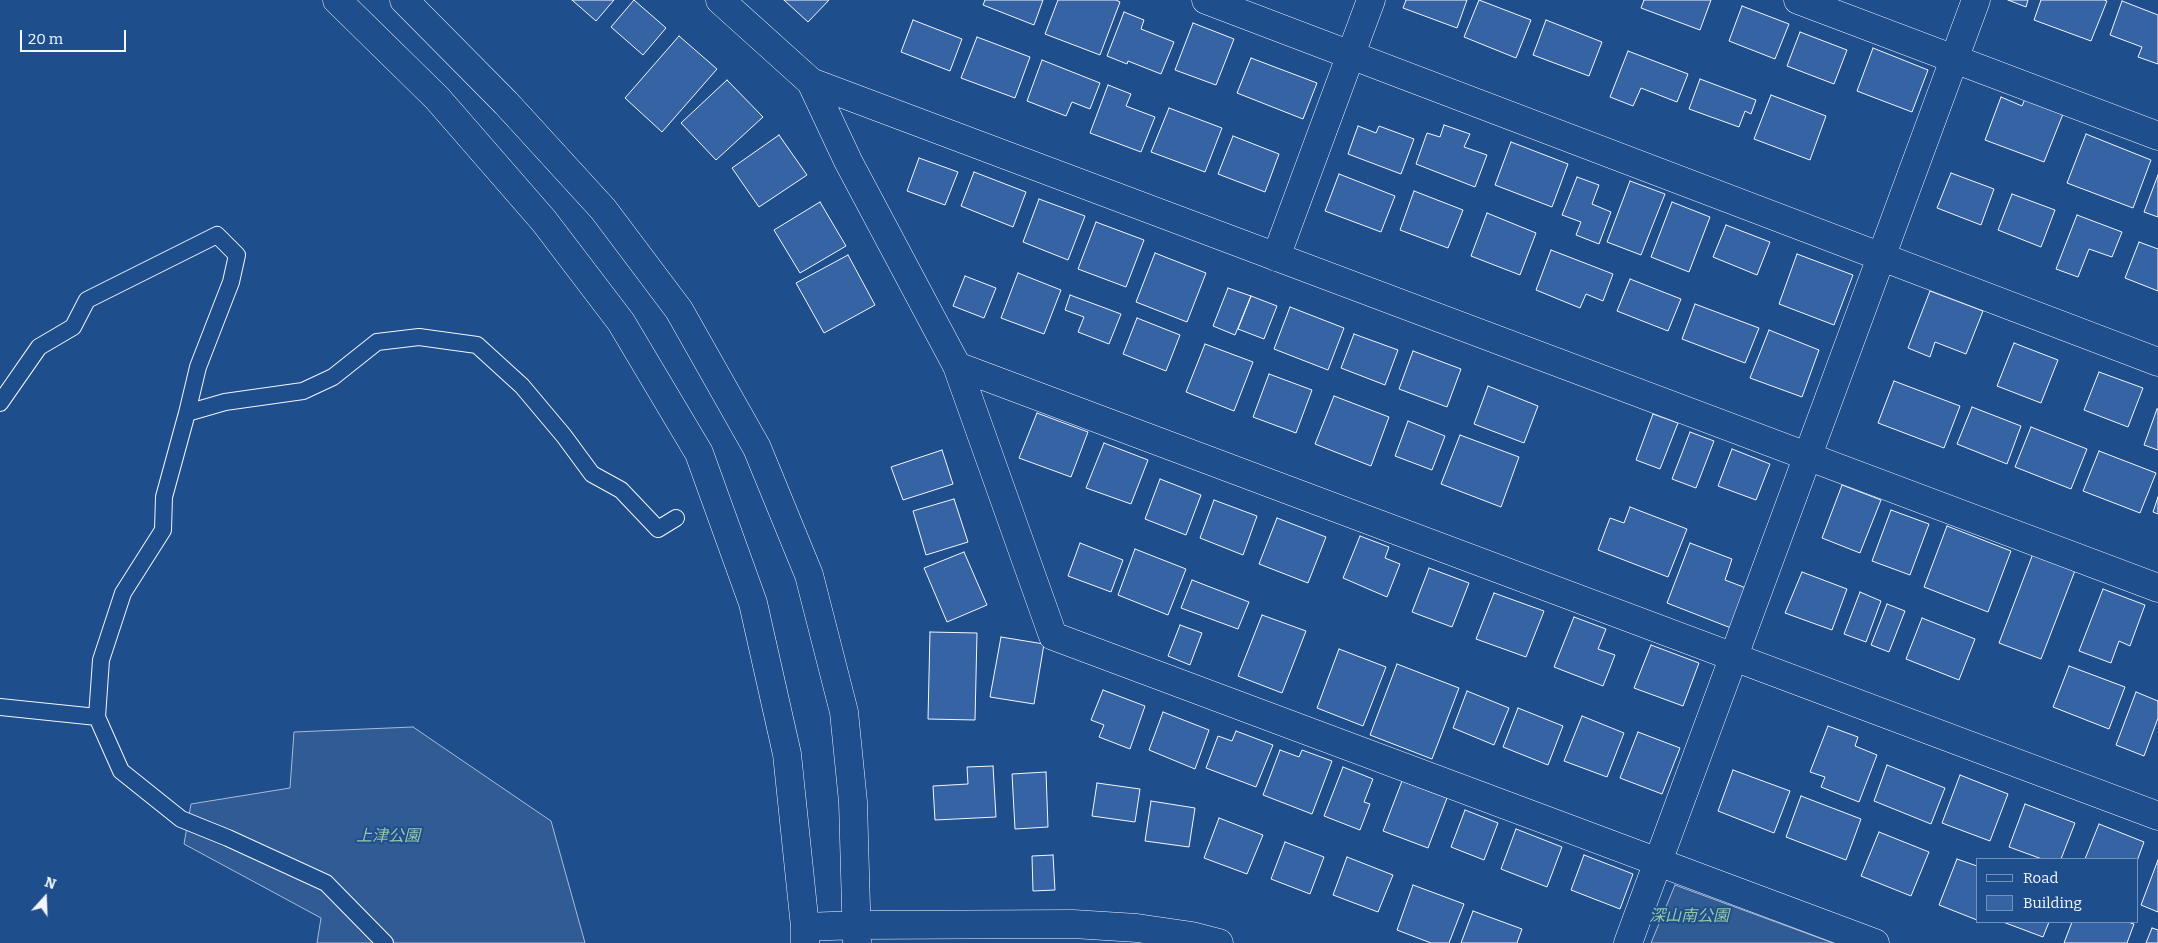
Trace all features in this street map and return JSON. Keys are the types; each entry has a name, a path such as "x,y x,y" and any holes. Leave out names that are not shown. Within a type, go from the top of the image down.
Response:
{"street":[{"path":"337,0 437,98 544,220 622,322 698,453 753,603 769,670 787,754 805,935 1073,924 1146,929 1219,943"},
{"path":"404,0 506,103 603,208 679,310 757,448 809,575 844,712 853,802 857,934"},
{"path":"720,0 811,82 2158,588"},
{"path":"1206,0 2158,362"},
{"path":"1276,257 1371,0"},
{"path":"1798,0 2158,136"},
{"path":"1628,943 1976,0"},
{"path":"811,82 848,161 957,366 1053,636 1875,943"},
{"path":"957,366 2158,816"}],"lane":[{"path":"0,404 39,347 73,327 88,300 217,235 237,255 231,282 198,368 164,497 163,530 122,593 101,660 97,717 121,771 182,819 326,883 385,943"},
{"path":"187,413 225,402 303,391 332,377 377,342 419,337 477,345 522,386 564,436 592,474 621,490 658,529 676,518"},
{"path":"0,707 97,717"}],"shaded area":[{"name":"上津公園","path":"413,727 551,821 585,943 317,943 321,918 184,844 191,804 290,788 294,732"},
{"name":"深山南公園","path":"1675,885 1833,943 1651,943"}],"building":[{"path":"572,0 614,0 596,21"},
{"path":"634,0 666,28 643,55 611,27"},
{"path":"784,0 829,0 808,22"},
{"path":"985,0 1043,0 1034,25 983,5"},
{"path":"1058,0 1116,0 1120,2 1100,55 1045,34"},
{"path":"1406,0 1467,0 1457,28 1403,8"},
{"path":"1479,0 1531,20 1516,58 1464,37"},
{"path":"1644,0 1711,0 1700,30 1641,8"},
{"path":"2008,0 2028,0 2026,7"},
{"path":"2041,0 2107,1 2091,41 2034,20"},
{"path":"2122,1 2158,15 2158,64 2138,57 2142,47 2110,35"},
{"path":"1742,6 1789,24 1775,59 1729,41"},
{"path":"1124,12 1144,20 1141,29 1174,42 1161,74 1128,61 1127,64 1107,56"},
{"path":"913,20 962,39 950,71 901,52"},
{"path":"1546,20 1602,42 1589,76 1533,55"},
{"path":"1193,23 1234,39 1216,85 1175,70"},
{"path":"1800,32 1847,50 1834,84 1787,66"},
{"path":"679,36 717,69 662,132 625,98"},
{"path":"977,37 1030,57 1015,98 961,78"},
{"path":"1873,48 1928,70 1912,112 1857,91"},
{"path":"1628,51 1688,74 1677,102 1641,88 1633,106 1610,97"},
{"path":"1251,58 1317,83 1303,119 1237,93"},
{"path":"1042,60 1100,83 1090,109 1072,102 1066,116 1027,101"},
{"path":"1700,79 1756,100 1751,114 1745,111 1739,127 1689,109"},
{"path":"727,80 763,117 716,160 681,123"},
{"path":"1108,85 1131,94 1126,106 1155,117 1141,152 1090,133"},
{"path":"1771,95 1826,116 1810,160 1754,139"},
{"path":"2001,97 2022,106 2025,99 2063,114 2044,162 1985,140"},
{"path":"1169,108 1222,128 1205,172 1151,152"},
{"path":"1444,125 1470,134 1464,147 1487,155 1475,187 1416,164 1427,133 1440,137"},
{"path":"1358,126 1376,133 1379,126 1414,139 1401,174 1348,154"},
{"path":"2086,134 2151,160 2133,208 2067,183"},
{"path":"779,135 807,175 759,207 732,168"},
{"path":"1233,136 1279,154 1265,192 1218,174"},
{"path":"1511,142 1568,164 1552,207 1495,185"},
{"path":"919,158 958,172 945,205 907,191"},
{"path":"974,172 1026,192 1013,227 961,206"},
{"path":"1951,173 1994,189 1981,225 1937,208"},
{"path":"1339,174 1395,196 1381,232 1325,211"},
{"path":"2158,175 2158,217 2144,212"},
{"path":"1577,177 1599,185 1592,204 1611,212 1599,244 1576,235 1581,222 1562,215"},
{"path":"1630,181 1665,194 1641,255 1607,242"},
{"path":"1414,191 1463,210 1448,248 1400,230"},
{"path":"2012,194 2055,210 2041,247 1998,230"},
{"path":"1039,199 1085,216 1068,260 1023,242"},
{"path":"820,202 846,246 800,273 774,230"},
{"path":"1672,202 1710,217 1689,272 1651,257"},
{"path":"1487,213 1536,233 1520,275 1471,256"},
{"path":"2077,215 2122,232 2112,257 2089,249 2078,277 2056,269"},
{"path":"1096,222 1144,240 1126,287 1078,269"},
{"path":"1726,225 1770,242 1757,275 1713,257"},
{"path":"2139,242 2158,249 2158,291 2125,278"},
{"path":"1551,250 1613,274 1603,301 1586,294 1580,308 1536,290"},
{"path":"1155,253 1206,273 1187,322 1136,302"},
{"path":"1797,254 1853,275 1834,325 1779,304"},
{"path":"848,255 875,305 824,333 796,283"},
{"path":"1018,273 1061,290 1044,334 1001,318"},
{"path":"965,276 996,288 984,318 953,306"},
{"path":"1630,279 1681,299 1668,331 1617,311"},
{"path":"1228,288 1251,296 1235,335 1213,326"},
{"path":"1930,291 1983,311 1966,354 1935,342 1930,357 1908,348"},
{"path":"1070,295 1121,314 1109,344 1078,332 1084,317 1065,310"},
{"path":"1251,296 1277,306 1264,339 1238,329"},
{"path":"1695,304 1759,328 1745,363 1682,339"},
{"path":"1290,307 1344,328 1328,370 1274,349"},
{"path":"1137,318 1180,335 1166,371 1123,354"},
{"path":"1769,330 1819,350 1802,397 1750,378"},
{"path":"1354,334 1398,350 1385,385 1341,368"},
{"path":"2014,343 2058,360 2041,403 1997,386"},
{"path":"1205,344 1253,362 1234,411 1186,392"},
{"path":"1413,351 1461,369 1447,407 1399,389"},
{"path":"2099,372 2143,388 2128,427 2084,410"},
{"path":"1269,374 1312,390 1296,433 1253,417"},
{"path":"1894,381 1960,406 1944,448 1878,423"},
{"path":"1488,386 1538,406 1524,443 1474,424"},
{"path":"1334,396 1389,417 1371,466 1315,444"},
{"path":"1972,407 2021,426 2007,464 1957,444"},
{"path":"2158,409 2158,450 2144,445"},
{"path":"1037,413 1088,432 1071,477 1019,458"},
{"path":"1653,414 1678,423 1660,469 1636,460"},
{"path":"1408,421 1445,436 1432,470 1395,456"},
{"path":"2031,427 2087,449 2071,489 2015,467"},
{"path":"1690,432 1714,441 1696,488 1672,479"},
{"path":"1460,435 1519,457 1501,507 1441,484"},
{"path":"1104,443 1148,460 1131,504 1086,488"},
{"path":"1732,449 1770,464 1756,500 1718,486"},
{"path":"942,450 953,484 903,500 891,467"},
{"path":"2099,451 2156,473 2140,513 2083,491"},
{"path":"1160,479 1201,495 1186,535 1145,519"},
{"path":"1842,485 1881,500 1860,553 1822,538"},
{"path":"2158,497 2158,514 2153,512"},
{"path":"954,499 968,542 926,555 913,511"},
{"path":"1214,500 1257,516 1243,555 1200,538"},
{"path":"1630,507 1687,529 1668,577 1598,550 1610,518 1624,523"},
{"path":"1891,510 1929,524 1910,575 1872,561"},
{"path":"1277,518 1326,537 1308,583 1259,564"},
{"path":"1947,526 2011,551 1988,612 1924,587"},
{"path":"1360,536 1389,547 1385,558 1400,564 1387,597 1343,578"},
{"path":"1080,543 1123,560 1111,592 1068,576"},
{"path":"1690,543 1732,559 1725,580 1746,588 1731,628 1667,603"},
{"path":"1135,549 1186,569 1168,615 1118,595"},
{"path":"2034,551 2076,568 2041,659 1999,643"},
{"path":"964,552 987,605 947,622 924,568"},
{"path":"1429,568 1469,583 1452,627 1412,612"},
{"path":"1802,572 1847,589 1832,630 1785,613"},
{"path":"1192,580 1249,602 1238,629 1181,608"},
{"path":"2103,589 2145,605 2130,646 2119,641 2111,663 2079,651"},
{"path":"1860,592 1881,601 1866,642 1844,634"},
{"path":"1494,593 1544,611 1526,657 1476,639"},
{"path":"1887,604 1905,611 1889,652 1871,645"},
{"path":"1262,615 1306,631 1282,693 1238,676"},
{"path":"1574,617 1606,629 1598,649 1615,655 1603,686 1554,667"},
{"path":"1922,618 1975,639 1959,680 1906,659"},
{"path":"1180,625 1202,633 1190,665 1168,656"},
{"path":"930,632 977,633 975,720 928,719"},
{"path":"1001,637 1044,644 1034,704 990,697"},
{"path":"1651,645 1699,663 1683,706 1634,688"},
{"path":"1339,649 1386,667 1363,726 1317,708"},
{"path":"1397,664 1459,688 1432,759 1370,735"},
{"path":"2069,666 2125,687 2109,729 2053,707"},
{"path":"1103,690 1145,706 1130,749 1099,737 1104,725 1091,720"},
{"path":"1467,691 1509,708 1494,745 1453,728"},
{"path":"2136,692 2158,701 2158,718 2144,756 2116,745"},
{"path":"1518,708 1563,726 1548,765 1503,747"},
{"path":"1163,712 1209,730 1195,769 1149,750"},
{"path":"1582,716 1624,733 1607,777 1564,761"},
{"path":"1828,726 1858,737 1855,746 1877,755 1859,802 1821,787 1825,777 1810,772"},
{"path":"1236,731 1273,745 1256,787 1206,768 1218,736 1232,741"},
{"path":"1638,732 1680,748 1662,794 1620,778"},
{"path":"1280,750 1299,757 1302,750 1332,761 1312,814 1263,795"},
{"path":"1887,765 1945,788 1931,824 1874,801"},
{"path":"993,766 996,817 935,820 933,786 968,784 967,767"},
{"path":"1343,767 1373,779 1364,802 1370,804 1360,830 1324,816"},
{"path":"1733,770 1790,791 1774,833 1718,811"},
{"path":"1046,772 1048,827 1015,829 1012,774"},
{"path":"1960,775 2008,794 1990,841 1942,823"},
{"path":"1402,781 1447,798 1428,848 1383,831"},
{"path":"1097,783 1140,789 1135,822 1092,816"},
{"path":"1801,796 1861,819 1846,860 1786,837"},
{"path":"1151,801 1195,808 1189,847 1145,841"},
{"path":"2025,804 2075,823 2061,858 2039,858 2009,847"},
{"path":"1465,810 1498,823 1484,860 1451,847"},
{"path":"1219,818 1263,835 1247,874 1204,858"},
{"path":"2099,824 2144,842 2138,858 2085,858"},
{"path":"1516,829 1562,847 1547,887 1501,869"},
{"path":"1879,832 1929,852 1911,896 1861,876"},
{"path":"1285,842 1324,857 1310,894 1271,879"},
{"path":"1053,855 1055,890 1033,891 1032,856"},
{"path":"1584,855 1633,874 1620,909 1571,890"},
{"path":"1347,857 1393,875 1378,912 1333,895"},
{"path":"1957,859 1976,866 1976,920 1939,905"},
{"path":"2158,860 2158,912 2141,905"},
{"path":"1413,885 1464,904 1449,943 1431,943 1397,930"},
{"path":"1473,911 1522,929 1517,943 1461,943"},
{"path":"2006,923 2049,923 2043,937"},
{"path":"2072,923 2134,924 2127,943 2064,943"},
{"path":"2152,928 2158,930 2158,943 2146,943"}]}
